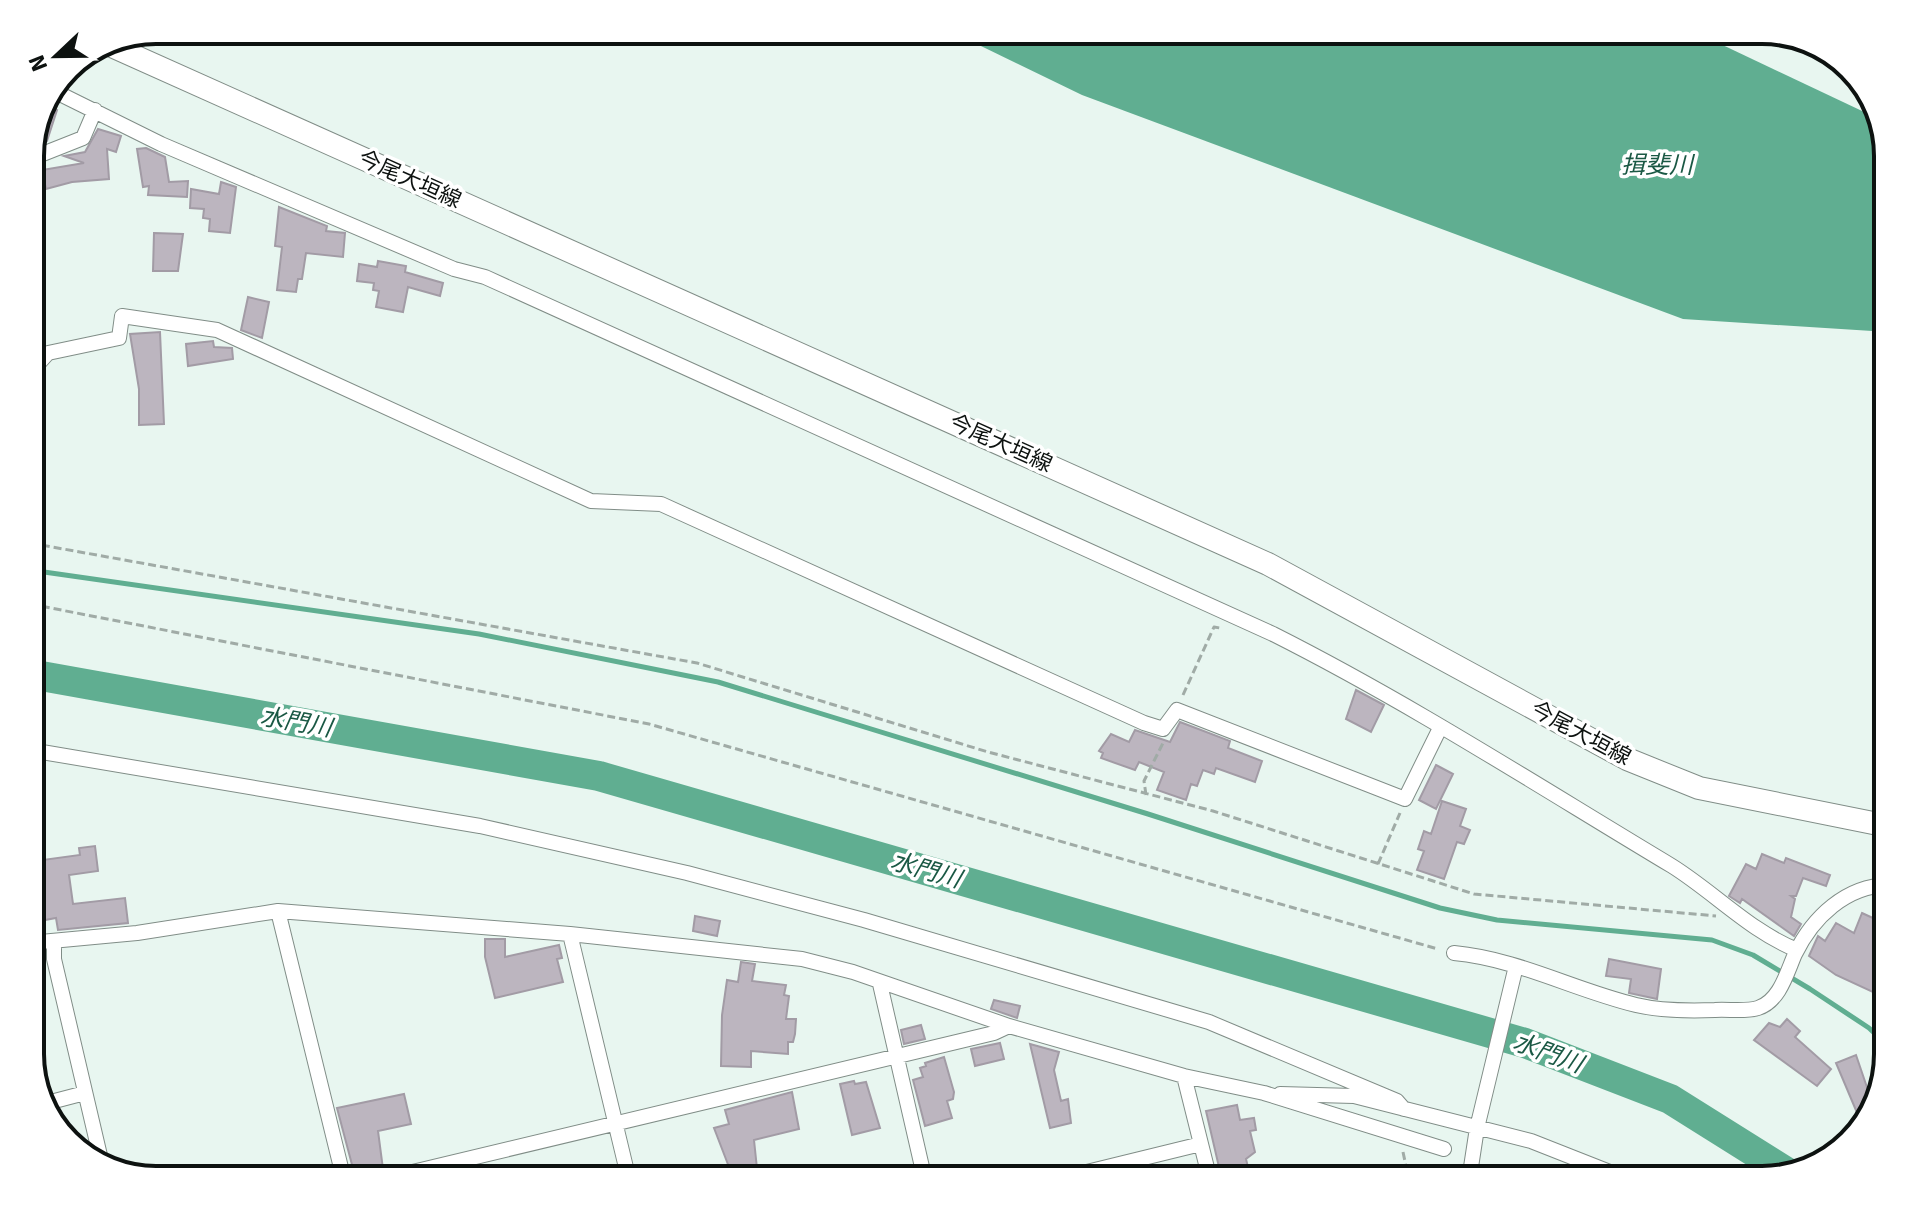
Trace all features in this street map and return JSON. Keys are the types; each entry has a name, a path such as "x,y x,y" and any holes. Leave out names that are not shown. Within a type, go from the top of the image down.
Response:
{"main road":[{"name":"今尾大垣線","path":"120,50 1268,564 1627,759 1699,788 1874,823"}],"street":[{"path":"65,96 161,144 454,269 485,277 1273,634 1353,674 1710,889 1736,914 1795,954"},
{"path":"44,153 83,138 95,110"},
{"path":"44,357 48,353 119,338 122,316 217,330 591,501 661,504 1163,729 1177,710 1405,799 1440,728"},
{"path":"44,752 480,826 702,877 893,928 1209,1022 1397,1101 1404,1109"},
{"path":"1454,953 1481,956 1542,971 1592,993 1640,1006 1684,1011 1758,1008 1775,997 1795,954 1839,898 1874,885"},
{"path":"278,911 341,1166"},
{"path":"44,942 278,911 570,934 802,959 853,972 880,984 1009,1026 1184,1076 1264,1093 1444,1149"},
{"path":"570,934 626,1166"},
{"path":"54,941 54,959 99,1149"},
{"path":"1471,1166 1508,988 1516,966"},
{"path":"880,984 922,1166"},
{"path":"436,1166 897,1057 1009,1026"},
{"path":"1184,1076 1206,1166"},
{"path":"55,1101 85,1093"},
{"path":"1264,1093 1354,1096 1531,1141 1600,1166"},
{"path":"1111,1166 1201,1144"}],"path":[{"path":"44,545 658,654 1146,795 1213,811 1474,894 1713,916 1736,914"},
{"path":"44,607 649,724 1454,953"},
{"path":"1177,710 1214,627 1229,629"},
{"path":"1146,795 1144,781 1166,738 1163,729"},
{"path":"1378,864 1405,799"},
{"path":"1399,1136 1406,1166"}],"water":[{"name":"揖斐川","path":"977,44 1721,44 1865,112 1874,156 1874,331 1683,319 1082,95"}],"building":[{"path":"55,109 57,110 47,141 48,127"},
{"path":"98,129 121,136 116,152 107,149 109,179 72,182 46,189 44,170 84,163 64,156 85,152"},
{"path":"146,148 165,157 169,182 188,181 187,197 148,195 149,186 143,187 137,149"},
{"path":"221,182 236,187 230,233 209,231 210,219 203,218 204,209 190,208 191,189 219,194"},
{"path":"279,207 327,226 326,231 345,233 343,257 306,253 302,279 298,279 296,292 277,290 282,247 275,246"},
{"path":"154,233 183,234 178,271 153,271"},
{"path":"378,261 406,266 405,272 443,283 440,296 408,287 403,312 376,307 379,291 373,290 374,283 357,281 359,264 377,267"},
{"path":"248,297 269,302 262,338 241,330"},
{"path":"160,332 164,424 139,425 139,389 130,334"},
{"path":"213,341 214,347 232,348 233,359 188,366 186,344"},
{"path":"1356,690 1384,705 1371,732 1346,719"},
{"path":"1180,722 1230,741 1228,748 1262,761 1255,782 1216,768 1214,774 1203,770 1197,786 1191,784 1186,800 1157,790 1164,772 1139,762 1135,770 1101,758 1103,753 1099,751 1111,734 1129,742 1135,730 1170,742"},
{"path":"1436,765 1453,774 1436,809 1419,800"},
{"path":"1442,801 1466,809 1460,826 1470,830 1464,844 1457,842 1444,879 1417,870 1424,851 1418,849 1424,831 1431,834"},
{"path":"95,846 98,871 69,875 73,904 125,898 128,923 58,930 56,918 45,920 44,860 80,855 79,848"},
{"path":"1762,854 1784,863 1786,858 1830,875 1826,886 1803,878 1796,896 1791,896 1795,899 1791,917 1801,924 1794,936 1742,899 1740,903 1729,896 1746,864 1756,869"},
{"path":"1862,913 1874,919 1874,993 1836,975 1809,956 1818,936 1825,941 1836,923 1854,933"},
{"path":"695,916 720,921 717,936 693,931"},
{"path":"485,939 505,939 505,957 559,945 562,958 557,959 563,982 495,998 485,957"},
{"path":"1609,959 1661,969 1657,999 1629,993 1631,979 1606,976"},
{"path":"741,962 755,964 752,981 786,985 784,995 789,996 786,1019 796,1019 795,1034 793,1042 788,1042 788,1054 751,1051 751,1067 721,1066 722,1015 727,980 738,982"},
{"path":"994,1000 1020,1006 1017,1018 991,1009"},
{"path":"1787,1019 1800,1031 1795,1037 1831,1069 1817,1086 1754,1040 1769,1023 1780,1027"},
{"path":"921,1025 925,1039 904,1044 901,1030"},
{"path":"1000,1043 1004,1059 975,1066 971,1049"},
{"path":"1030,1044 1059,1052 1054,1070 1061,1101 1068,1099 1071,1123 1050,1128"},
{"path":"1856,1055 1868,1090 1857,1113 1836,1063"},
{"path":"944,1057 954,1092 953,1099 947,1101 952,1118 925,1126 913,1080 923,1077 920,1068 926,1066 925,1063"},
{"path":"854,1081 855,1084 866,1082 880,1128 852,1135 840,1084"},
{"path":"792,1092 799,1129 754,1140 757,1166 729,1166 714,1128 729,1124 725,1110"},
{"path":"404,1094 411,1124 378,1131 383,1166 352,1166 337,1108"},
{"path":"1237,1105 1240,1120 1254,1118 1256,1130 1250,1131 1255,1152 1246,1159 1248,1166 1219,1166 1206,1111"}],"waterway":[{"path":"44,572 479,634 718,682 1148,814 1440,908 1497,920 1712,940 1753,955 1874,1033"},
{"name":"水門川","path":"44,677 599,776 1525,1043 1670,1099 1775,1165"}]}
